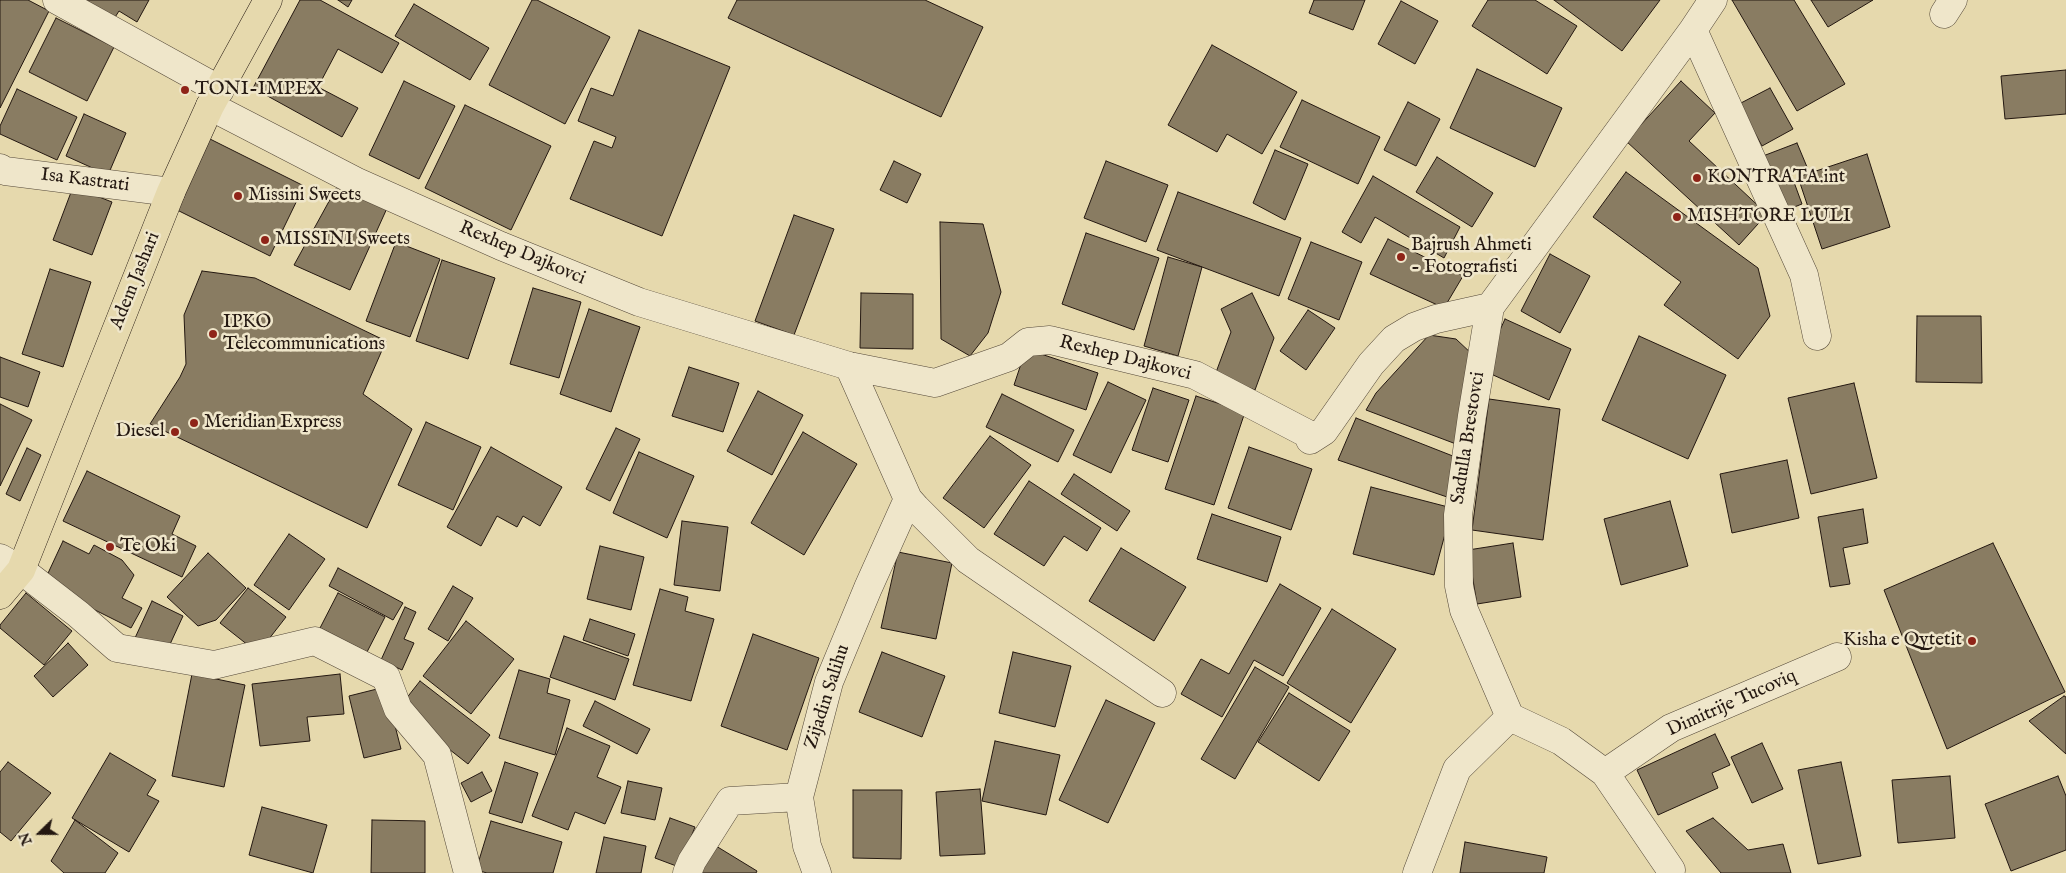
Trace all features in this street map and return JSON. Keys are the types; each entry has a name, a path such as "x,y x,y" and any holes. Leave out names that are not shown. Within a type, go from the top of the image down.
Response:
{"main road":[{"name":"Adem Jashari","path":"0,594 11,564 171,192 215,98 268,0"}],"street":[{"name":"Rexhep Dajkovci","path":"57,0 215,98 355,181 501,246 639,302 849,366 935,383 1009,357 1028,342 1050,340 1195,375 1308,434 1310,440 1324,431 1371,364 1394,339 1414,327 1436,318 1490,307"},
{"name":"Sadulla Brestovci","path":"1510,717 1464,610 1459,586 1458,515 1490,307 1713,0"},
{"path":"1693,30 1804,275 1817,336"},
{"name":"Isa Kastrati","path":"0,168 5,171 171,192"},
{"path":"849,366 912,504 968,560 1162,693"},
{"name":"Zijadin Salihu","path":"817,873 807,846 799,797 829,682 868,588 912,504"},
{"path":"11,564 78,614 117,648 214,666 315,641 386,677 398,709 437,755 468,873"},
{"name":"Dimitrije Tucoviq","path":"1605,773 1671,728 1837,657"},
{"path":"1417,873 1457,768 1510,717 1560,740 1605,773 1673,872"},
{"path":"688,873 692,861 730,802 799,797"}],"building":[{"path":"0,0 28,0 49,11 0,108"},
{"path":"79,0 149,0 137,22 119,11 112,22"},
{"path":"300,0 320,0 399,43 382,73 338,49 318,87 358,108 342,137 253,88"},
{"path":"338,0 352,0 348,7"},
{"path":"532,0 537,0 610,37 565,124 489,85"},
{"path":"737,0 925,0 983,27 941,117 728,18"},
{"path":"1314,0 1365,0 1353,30 1309,13"},
{"path":"1488,0 1535,0 1577,26 1547,74 1472,26"},
{"path":"1554,0 1660,0 1622,51"},
{"path":"1732,0 1794,0 1845,84 1797,111"},
{"path":"1811,0 1873,0 1828,27"},
{"path":"1401,1 1438,21 1415,64 1378,44"},
{"path":"414,4 489,48 470,80 395,36"},
{"path":"56,18 114,47 87,101 29,72"},
{"path":"639,30 730,67 662,236 570,199 594,141 612,148 616,137 578,121 591,88 613,96"},
{"path":"1212,45 1297,92 1262,154 1227,134 1217,152 1168,125"},
{"path":"1477,69 1562,108 1535,167 1450,128"},
{"path":"2066,70 2066,114 2005,119 2001,76"},
{"path":"404,81 455,106 419,179 369,155"},
{"name":"KONTRATA.int","path":"1681,81 1715,113 1689,141 1767,214 1739,245 1626,141"},
{"path":"1770,88 1793,129 1762,146 1739,104"},
{"path":"17,89 77,117 57,160 0,134 0,126"},
{"path":"1302,100 1380,137 1358,184 1280,147"},
{"path":"1408,102 1440,119 1416,166 1384,150"},
{"path":"465,105 551,146 511,230 425,188"},
{"path":"84,114 126,133 108,175 66,156"},
{"name":"Missini Sweets","path":"206,137 304,186 270,256 171,207"},
{"path":"1797,143 1807,167 1791,174 1802,204 1784,211 1763,156"},
{"path":"1275,150 1308,164 1285,220 1253,203"},
{"path":"1867,154 1890,227 1822,249 1798,177"},
{"path":"1437,157 1493,193 1472,227 1416,192"},
{"path":"894,161 921,174 907,203 880,190"},
{"path":"1106,161 1168,185 1146,242 1084,218"},
{"path":"1626,172 1758,268 1770,316 1738,359 1664,305 1681,282 1593,217"},
{"path":"1373,176 1460,227 1444,258 1375,217 1361,243 1342,232"},
{"path":"338,185 388,206 350,290 294,265"},
{"path":"73,187 112,202 92,255 53,240"},
{"path":"1178,192 1301,238 1279,296 1157,250"},
{"path":"794,215 834,229 794,335 755,321"},
{"path":"940,222 983,224 1001,292 988,333 970,356 941,339"},
{"path":"1086,233 1159,258 1134,330 1062,304"},
{"name":"Bajrush Ahmeti - Fotografisti","path":"1388,239 1463,276 1444,308 1370,274"},
{"path":"396,242 440,259 410,337 366,321"},
{"path":"1311,242 1362,262 1339,320 1288,299"},
{"path":"1550,254 1590,276 1560,333 1521,311"},
{"path":"1168,257 1202,267 1178,356 1144,346"},
{"path":"442,260 495,278 468,359 416,341"},
{"path":"50,269 91,282 63,367 22,354"},
{"path":"202,271 255,278 386,341 363,394 412,429 367,528 150,424 180,377 186,364 184,315"},
{"path":"533,288 581,302 559,378 510,364"},
{"path":"861,293 913,294 913,349 860,348"},
{"path":"1252,293 1274,338 1255,390 1215,375 1231,332 1221,309"},
{"path":"589,309 640,327 611,412 560,394"},
{"path":"1308,310 1335,328 1306,370 1280,351"},
{"path":"1917,316 1981,316 1982,383 1916,382"},
{"path":"1505,319 1571,349 1549,400 1482,370"},
{"path":"1429,335 1456,339 1473,355 1464,447 1366,410 1376,393"},
{"path":"1639,336 1726,375 1688,459 1602,420"},
{"path":"1026,349 1098,373 1086,410 1014,385"},
{"path":"0,357 40,372 28,407 0,397"},
{"path":"689,367 739,383 723,432 672,416"},
{"path":"1108,382 1146,400 1111,473 1073,455"},
{"path":"1854,383 1877,478 1811,494 1788,398"},
{"path":"1153,388 1189,400 1168,462 1132,450"},
{"path":"758,391 803,415 772,475 727,451"},
{"path":"1002,394 1074,430 1058,462 986,427"},
{"path":"1196,396 1245,412 1214,505 1165,489"},
{"path":"1489,399 1560,409 1543,540 1472,530"},
{"path":"0,404 32,420 0,486"},
{"path":"1356,418 1463,460 1453,499 1338,460"},
{"path":"426,422 481,447 453,510 398,485"},
{"path":"616,428 640,439 610,501 586,489"},
{"path":"803,432 857,464 804,555 751,523"},
{"path":"990,436 1031,465 984,528 943,498"},
{"path":"491,447 562,487 540,526 523,516 517,527 497,516 481,546 447,527"},
{"path":"1249,447 1312,469 1291,530 1228,508"},
{"path":"27,448 41,455 20,501 6,494"},
{"path":"639,452 694,476 667,538 613,513"},
{"path":"1787,460 1799,518 1732,533 1720,474"},
{"path":"87,471 180,516 172,534 196,546 182,577 63,521"},
{"path":"1074,474 1130,511 1117,531 1061,494"},
{"path":"1029,481 1101,528 1087,551 1064,536 1044,566 994,534"},
{"path":"1371,487 1452,508 1434,575 1353,554"},
{"path":"1670,501 1688,566 1621,585 1604,519"},
{"path":"1863,509 1868,543 1843,548 1850,584 1830,587 1818,517"},
{"path":"1212,514 1281,537 1267,582 1197,559"},
{"path":"682,521 728,527 720,591 674,585"},
{"path":"289,534 325,559 289,610 254,585"},
{"path":"63,541 89,554 94,545 122,560 134,575 122,598 142,608 131,628 43,584"},
{"path":"1513,543 1521,597 1477,604 1468,550"},
{"name":"Kisha e Qytetit","path":"1993,543 2065,692 1947,749 1884,590"},
{"path":"600,546 644,557 631,610 587,599"},
{"path":"1121,548 1186,587 1154,641 1089,601"},
{"path":"898,552 952,563 936,639 881,628"},
{"path":"208,553 246,588 216,620 198,626 167,597"},
{"path":"338,568 403,603 393,620 329,586"},
{"path":"1280,584 1321,608 1283,676 1254,660 1222,717 1181,694 1201,659 1229,674"},
{"path":"453,586 473,598 448,641 428,629"},
{"path":"248,588 286,617 258,653 220,623"},
{"path":"660,589 688,597 685,611 714,619 691,701 633,685"},
{"path":"26,593 72,631 44,665 0,628 0,625"},
{"path":"338,593 385,617 367,652 320,628"},
{"path":"152,601 183,616 166,653 135,638"},
{"path":"405,607 416,612 404,639 414,643 402,670 381,660"},
{"path":"1332,609 1396,649 1351,723 1287,683"},
{"path":"590,619 635,634 628,656 583,640"},
{"path":"466,621 514,659 471,714 423,676"},
{"path":"753,634 819,658 787,750 721,726"},
{"path":"564,636 629,659 615,700 550,677"},
{"path":"68,643 88,665 53,697 34,676"},
{"path":"882,652 945,676 922,737 859,712"},
{"path":"1013,652 1071,666 1055,727 999,713"},
{"path":"1255,667 1289,687 1235,779 1201,759"},
{"path":"519,670 550,679 547,693 570,700 555,755 499,738"},
{"path":"192,674 245,685 224,787 172,776"},
{"path":"340,674 344,714 307,717 310,741 260,746 252,684"},
{"path":"420,681 490,735 468,764 398,709"},
{"path":"385,687 401,749 364,758 349,696"},
{"path":"1289,693 1350,731 1319,781 1258,742"},
{"path":"2064,696 2066,697 2066,754 2029,721"},
{"path":"1106,700 1155,723 1108,823 1059,800"},
{"path":"595,701 650,729 637,754 583,726"},
{"path":"567,728 610,746 597,777 621,787 605,824 575,812 568,830 532,816"},
{"path":"1715,734 1730,765 1712,773 1718,788 1658,815 1637,770"},
{"path":"995,741 1060,755 1046,815 982,801"},
{"path":"1762,743 1783,789 1752,803 1731,757"},
{"path":"110,753 156,780 147,795 159,801 129,852 72,818"},
{"path":"8,762 51,793 11,841 0,832 0,772"},
{"path":"505,762 538,773 522,823 489,813"},
{"path":"1841,762 1861,856 1818,864 1798,770"},
{"path":"482,772 492,791 471,802 461,783"},
{"path":"1950,776 1955,838 1898,843 1892,780"},
{"path":"2058,776 2066,796 2066,850 2011,871 1985,804"},
{"path":"628,781 662,788 655,820 621,813"},
{"path":"980,789 985,854 940,856 936,792"},
{"path":"853,790 902,790 901,859 853,858"},
{"path":"262,807 327,825 313,873 249,855"},
{"path":"670,818 695,827 679,867 655,858"},
{"path":"1713,818 1748,850 1783,844 1791,873 1721,873 1686,831"},
{"path":"75,820 118,853 105,873 64,873 51,861"},
{"path":"372,820 425,821 425,873 371,873"},
{"path":"491,821 562,842 553,873 487,873 476,870"},
{"path":"604,837 646,846 641,873 596,873"},
{"path":"1465,842 1547,857 1544,873 1460,873"},
{"path":"716,846 757,871 756,873 700,873"}],"place":[{"name":"TONI-IMPEX","path":"185,90"},
{"name":"KONTRATA.int","path":"1697,178"},
{"name":"Missini Sweets","path":"238,196"},
{"name":"MISHTORE LULI","path":"1677,217"},
{"name":"MISSINI Sweets","path":"265,240"},
{"name":"Bajrush Ahmeti - Fotografisti","path":"1401,257"},
{"name":"IPKO Telecommunications","path":"213,334"},
{"name":"Meridian Express","path":"194,423"},
{"name":"Diesel","path":"175,432"},
{"name":"Te Oki","path":"110,547"},
{"name":"Kisha e Qytetit","path":"1972,641"}]}
